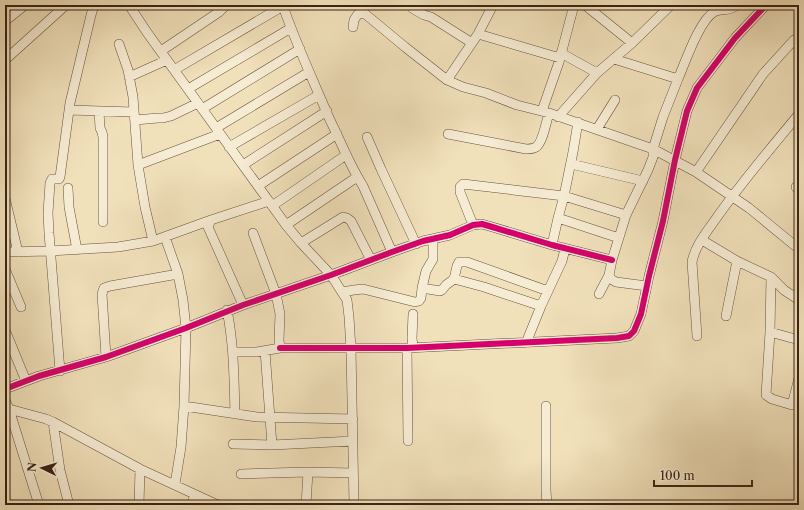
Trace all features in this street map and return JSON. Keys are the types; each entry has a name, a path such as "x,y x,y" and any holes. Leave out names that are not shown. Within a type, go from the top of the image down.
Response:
{"street":[{"path":"5,22 25,5"},
{"path":"5,60 66,5"},
{"path":"60,371 50,251 48,213 50,184 52,179 60,177 69,110 94,5"},
{"path":"129,5 286,225 331,275 347,300 351,349 354,505"},
{"path":"161,51 219,12 226,5"},
{"path":"174,70 283,5 319,95 346,155 363,186 392,252"},
{"path":"447,80 478,34 493,5"},
{"path":"448,134 526,149 533,149 537,147 541,142 546,112 574,5"},
{"path":"585,5 632,43"},
{"path":"558,117 597,73 632,43 669,5"},
{"path":"599,294 609,275 612,260 626,215 648,170 663,116 701,26 715,11 730,10 737,5"},
{"path":"233,352 265,351 280,348 410,348 617,338 628,336 634,331 641,314 664,221 675,160 687,111 697,88 736,38 766,5"},
{"path":"411,6 424,15 432,17 472,43"},
{"path":"353,27 354,20 358,14 364,13 447,80 463,87 486,93 517,105 578,122 653,149 696,172 749,208 799,249"},
{"path":"188,89 291,28"},
{"path":"478,34 561,56 597,73"},
{"path":"696,172 763,74 794,40 799,37"},
{"path":"119,44 126,63 133,96 138,165 145,207 153,241"},
{"path":"69,110 99,111 158,118 171,116 200,106 300,49"},
{"path":"614,58 678,79"},
{"path":"129,78 167,60"},
{"path":"138,165 218,131 309,72"},
{"path":"229,146 319,95"},
{"path":"597,129 615,100"},
{"path":"99,111 100,128 103,137 103,222"},
{"path":"243,165 327,111"},
{"path":"697,336 692,262 694,254 731,196 799,114"},
{"path":"552,245 571,164 578,122"},
{"path":"258,186 337,134"},
{"path":"367,137 416,244"},
{"path":"5,252 118,247 153,241 212,220 271,204 346,155"},
{"path":"571,164 643,181"},
{"path":"286,225 357,177"},
{"path":"473,225 460,192 460,186 463,184 564,196 626,215"},
{"path":"68,188 69,207 77,250"},
{"path":"5,198 18,252"},
{"path":"301,243 343,217 351,221 355,227 371,260"},
{"path":"558,218 619,238"},
{"path":"212,220 208,227 242,305"},
{"path":"5,389 39,376 106,357 186,328 228,310 331,275 392,252 450,235 473,225 482,224 490,226 565,249 612,260"},
{"path":"253,233 276,294 280,314 280,348"},
{"path":"165,237 178,274 186,328 184,406 181,447 174,484"},
{"path":"342,292 363,289 415,302 419,301 421,298 426,271 433,259 432,240"},
{"path":"702,240 737,261 771,277 784,290 799,300"},
{"path":"526,343 562,261 565,249"},
{"path":"726,316 737,261"},
{"path":"422,288 442,290 446,284 454,279 459,262 467,262 548,291"},
{"path":"5,269 21,307"},
{"path":"106,357 102,294 104,288 178,274"},
{"path":"609,275 611,279 616,282 647,286"},
{"path":"771,277 767,397 796,406 799,378"},
{"path":"454,279 484,287 541,306"},
{"path":"228,310 233,352 235,414"},
{"path":"408,441 412,314"},
{"path":"5,330 26,381"},
{"path":"770,332 799,340"},
{"path":"265,351 272,445"},
{"path":"5,400 39,505"},
{"path":"184,406 257,417 353,419"},
{"path":"546,406 547,505"},
{"path":"9,409 53,422 140,469 218,505"},
{"path":"53,422 67,505"},
{"path":"233,444 272,445 353,441"},
{"path":"135,505 139,505 140,469"},
{"path":"240,474 308,472 353,473"},
{"path":"306,505 308,472"},
{"path":"546,490 555,505"},
{"path":"193,505 194,494"}],"cycle path":[{"path":"280,348 407,348 617,338 629,336 634,331 641,314 687,111 697,88 735,38 766,5"},
{"path":"5,389 39,376 106,357 186,328 243,305 331,275 423,241 450,235 473,225 482,224 552,245 612,260"}]}
